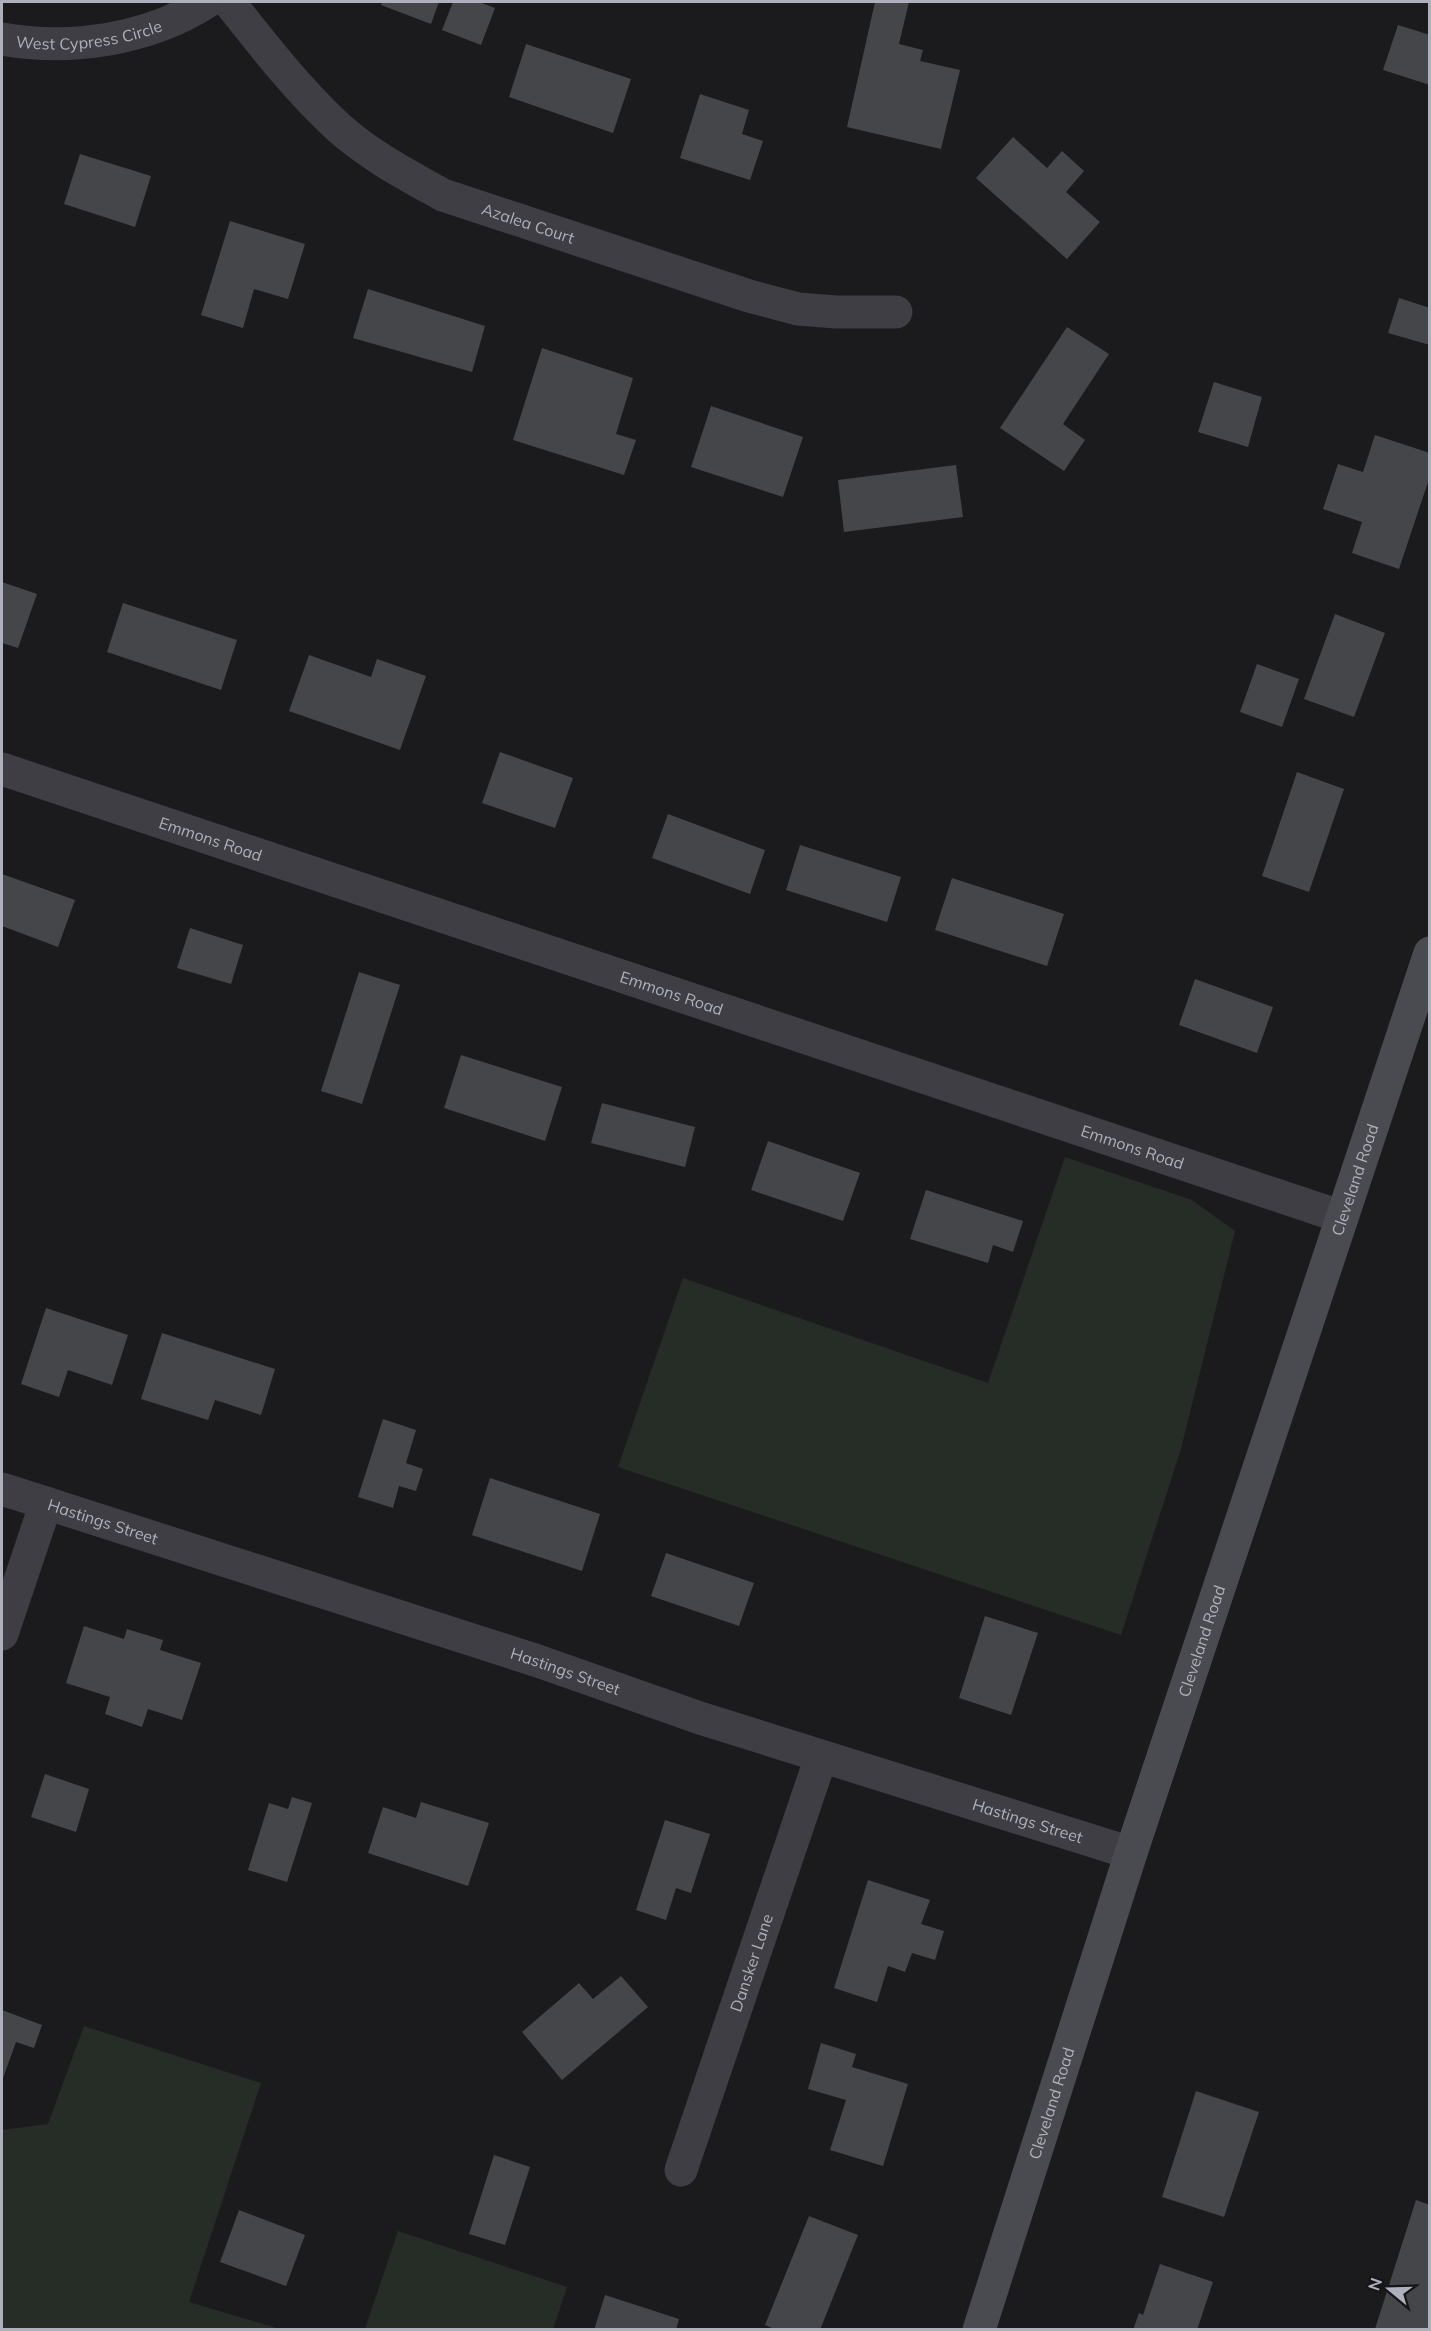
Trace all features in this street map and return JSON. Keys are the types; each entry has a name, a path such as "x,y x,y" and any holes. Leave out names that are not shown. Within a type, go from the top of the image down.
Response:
{"main road":[{"name":"Cleveland Road","path":"979,2330 1131,1853 1430,953"}],"street":[{"name":"West Cypress Circle","path":"2,39 26,43 67,44 119,37 156,27 207,2"},
{"name":"Azalea Court","path":"229,2 290,78 340,128 396,170 443,195 759,299 798,309 836,312 896,312"},
{"name":"Emmons Road","path":"2,769 1342,1217"},
{"name":"Hastings Street","path":"2,1489 535,1660 700,1718 1131,1853"},
{"path":"2,1634 45,1503"},
{"name":"Dansker Lane","path":"681,2170 822,1757"}],"shaded area":[{"path":"1065,1157 1192,1200 1235,1231 1181,1449 1121,1635 618,1467 683,1278 988,1383"},
{"path":"84,2026 261,2083 189,2302 280,2329 2,2329 2,2130 48,2124"},
{"path":"398,2231 567,2287 553,2329 365,2329"}],"building":[{"path":"382,2 439,2 431,24 381,5"},
{"path":"453,2 479,2 495,8 481,45 442,30"},
{"path":"875,2 909,2 899,44 923,50 920,61 960,70 941,149 847,127"},
{"path":"1398,25 1430,35 1430,85 1383,70"},
{"path":"526,44 631,79 613,133 509,97"},
{"path":"700,94 749,110 742,134 763,141 750,180 680,158"},
{"path":"1013,137 1047,168 1062,151 1084,171 1066,192 1100,222 1067,259 976,178"},
{"path":"80,154 151,176 135,227 64,204"},
{"path":"230,221 305,244 288,299 254,289 243,328 201,315"},
{"path":"368,289 485,326 472,372 353,338"},
{"path":"1399,298 1430,308 1430,345 1388,333"},
{"path":"1067,327 1109,354 1063,424 1085,440 1064,471 1000,428"},
{"path":"542,348 633,378 616,434 636,440 624,475 513,440"},
{"path":"1214,382 1262,397 1248,447 1198,432"},
{"path":"711,406 803,437 783,497 691,467"},
{"path":"1375,435 1430,453 1430,476 1399,569 1352,553 1362,522 1323,509 1338,464 1363,472"},
{"path":"956,465 963,517 844,532 838,480"},
{"path":"2,582 37,594 18,648 2,643"},
{"path":"123,603 237,640 221,690 107,652"},
{"path":"1335,614 1385,633 1354,717 1304,699"},
{"path":"309,655 371,677 377,659 426,676 400,750 289,711"},
{"path":"1257,664 1299,679 1282,727 1240,712"},
{"path":"500,752 573,778 555,828 482,803"},
{"path":"1297,772 1344,789 1309,892 1262,876"},
{"path":"668,814 765,850 750,894 652,858"},
{"path":"800,845 901,877 887,922 786,890"},
{"path":"2,874 75,900 58,947 2,926"},
{"path":"952,878 1064,914 1047,966 935,930"},
{"path":"190,928 243,945 231,984 177,968"},
{"path":"359,972 400,985 362,1104 321,1091"},
{"path":"1195,979 1273,1007 1257,1053 1179,1025"},
{"path":"461,1055 562,1087 545,1141 444,1108"},
{"path":"602,1103 695,1127 685,1167 591,1143"},
{"path":"768,1141 860,1173 843,1221 751,1190"},
{"path":"926,1190 1023,1221 1013,1252 993,1245 988,1263 910,1239"},
{"path":"46,1308 128,1335 112,1385 68,1370 59,1397 21,1384"},
{"path":"162,1333 275,1369 261,1415 215,1400 208,1420 141,1399"},
{"path":"383,1419 416,1430 406,1463 423,1469 416,1491 399,1486 393,1508 358,1497"},
{"path":"490,1478 600,1514 582,1571 472,1535"},
{"path":"666,1553 754,1583 739,1626 651,1596"},
{"path":"985,1616 1038,1633 1011,1715 959,1698"},
{"path":"84,1626 124,1639 127,1629 163,1640 160,1650 201,1663 182,1720 148,1709 142,1727 105,1714 110,1697 66,1683"},
{"path":"45,1774 89,1789 76,1832 31,1817"},
{"path":"292,1797 312,1803 287,1882 248,1870 269,1803 288,1809"},
{"path":"421,1802 489,1823 468,1886 368,1853 383,1807 416,1818"},
{"path":"665,1820 710,1834 691,1893 676,1888 666,1920 636,1910"},
{"path":"868,1880 930,1900 921,1924 944,1931 935,1960 912,1953 905,1972 888,1966 877,2002 834,1988"},
{"path":"621,1976 648,2007 562,2080 522,2032 579,1983 593,1999"},
{"path":"2,2010 42,2025 34,2048 16,2042 2,2081"},
{"path":"821,2043 856,2054 852,2067 908,2084 883,2166 830,2150 846,2100 808,2089"},
{"path":"1196,2091 1259,2112 1224,2217 1162,2197"},
{"path":"494,2155 530,2167 505,2245 469,2234"},
{"path":"1416,2200 1430,2205 1430,2330 1378,2330 1375,2329"},
{"path":"239,2210 305,2235 286,2286 220,2262"},
{"path":"809,2216 858,2235 820,2330 776,2330 765,2325"},
{"path":"1160,2264 1213,2282 1197,2330 1133,2330 1139,2313 1143,2315"},
{"path":"605,2295 679,2319 676,2330 594,2330"}]}
